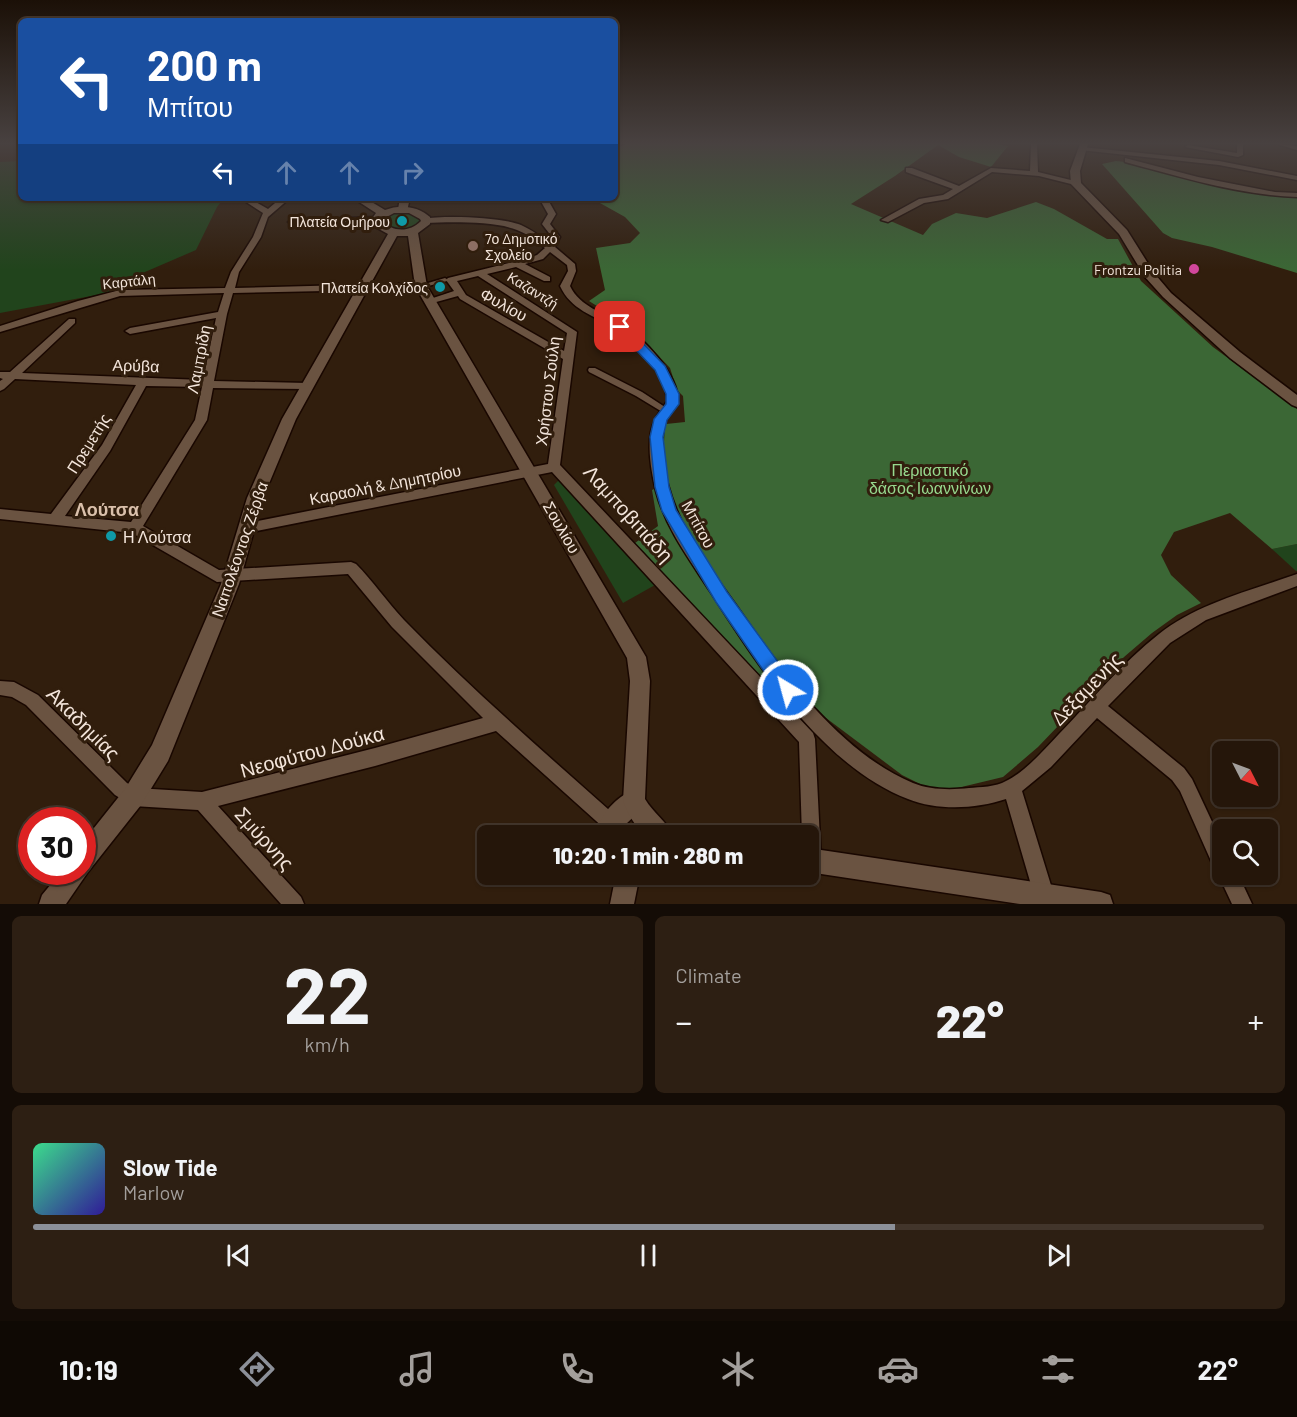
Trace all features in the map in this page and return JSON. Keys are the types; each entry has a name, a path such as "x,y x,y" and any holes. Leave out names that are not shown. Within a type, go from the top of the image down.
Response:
{"main road":[{"path":"1078,186 1125,235 1149,274 1167,295 1226,348 1294,397"},
{"path":"363,201 383,214"},
{"path":"372,201 383,214 383,227 403,232 422,227 426,221 404,203 383,214"},
{"name":"Ναπολέοντος Ζέρβα","path":"96,845 133,797 160,753 233,574 260,487 289,419 363,288 403,232"},
{"name":"Σουλίου","path":"403,232 425,293 636,657 640,689 634,801"},
{"path":"619,825 634,801 649,825"},
{"path":"819,861 1046,899 1092,903"},
{"path":"51,904 66,885"},
{"path":"622,904 625,885"}],"street":[{"path":"952,186 960,189"},
{"path":"885,220 919,202 943,198 964,186"},
{"path":"1234,186 1275,194 1297,195"},
{"path":"249,201 267,212 282,201"},
{"path":"458,293 451,280 537,259 550,248 556,237 546,224 552,214 545,201"},
{"name":"Λαμπρίδη","path":"135,528 201,420 229,290 235,272 257,237 267,212"},
{"path":"292,222 383,214"},
{"name":"Μπίτου","path":"426,221 465,219 497,225 514,225 531,233 571,264 572,271 565,286 571,299 628,333 663,373 673,404 658,427 657,445 664,498 669,511 684,539 734,615 772,669 801,704 866,765 910,792 926,796 951,797 995,794 1012,788"},
{"path":"518,264 547,279"},
{"name":"Καζαντζή","path":"480,273 571,330"},
{"path":"425,293 445,280"},
{"name":"Καρτάλη","path":"0,329 114,294 363,288 458,293"},
{"name":"Φυλίου","path":"458,293 568,357"},
{"path":"130,331 222,314"},
{"path":"0,387 72,321"},
{"name":"Χρήστου Σούλη","path":"530,471 554,467 571,330"},
{"path":"592,370 667,411"},
{"name":"Αρύβα","path":"0,375 144,382 307,386"},
{"name":"Πρεμετής","path":"56,519 106,448 144,382"},
{"name":"Λαμποβιτιάδη","path":"554,467 807,739 809,825"},
{"name":"Καραολή & Δημητρίου","path":"247,528 530,471"},
{"path":"0,514 135,528 217,576 351,568 391,618 498,722 612,825"},
{"name":"Δεξαμενής","path":"1012,788 1045,761 1150,652 1189,622 1218,608 1295,584"},
{"name":"Ακαδημίας","path":"0,688 20,692 32,700 121,789 133,797"},
{"path":"1096,707 1178,774 1186,785 1212,841"},
{"name":"Νεοφύτου Δούκα","path":"133,797 202,801 498,722"},
{"path":"1012,788 1046,899"},
{"name":"Σμύρνης","path":"202,801 294,904"},
{"path":"1233,885 1242,904"}],"green space":[{"path":"0,186 18,186 18,201 222,201 196,250 145,272 118,291 0,313"},
{"name":"Περιαστικό δάσος Ιωαννίνων","path":"618,186 879,186 851,204 923,235 932,224 956,213 987,218 1036,202 1054,209 1107,239 1118,239 1141,281 1213,347 1297,409 1297,544 1272,549 1230,513 1174,532 1161,555 1171,575 1201,603 1177,615 1124,657 1038,747 1003,777 949,790 926,787 902,775 818,712 780,671 763,680 635,543 658,526 652,490 664,484 660,441 666,424 685,422 683,396 677,390 670,368 633,329 589,301 605,290 596,248 630,243 640,233 625,217 596,201 618,201"},
{"path":"1122,186 1232,186 1297,198 1297,273 1212,247 1172,238 1163,233"},
{"name":"Πλατεία Ομήρου","path":"394,212 409,212 420,221 411,228 396,229 383,220"},
{"path":"559,480 655,585 623,603 554,485"},
{"path":"1297,544 1297,571 1296,571 1272,549"}],"place":[{"name":"Πλατεία Ομήρου","path":"402,221"},
{"name":"7ο Δημοτικό Σχολείο","path":"473,246"},
{"name":"Frontzu Politia","path":"1194,269"},
{"name":"Πλατεία Κολχίδος","path":"440,287"},
{"name":"Η Λούτσα","path":"111,536"}],"district":[{"name":"Λούτσα","path":"107,509"}],"route":[{"path":"620,327 660,369 666,377 672,394 673,404 661,419 657,437 662,487 669,511 684,539 722,597 788,690"}]}
